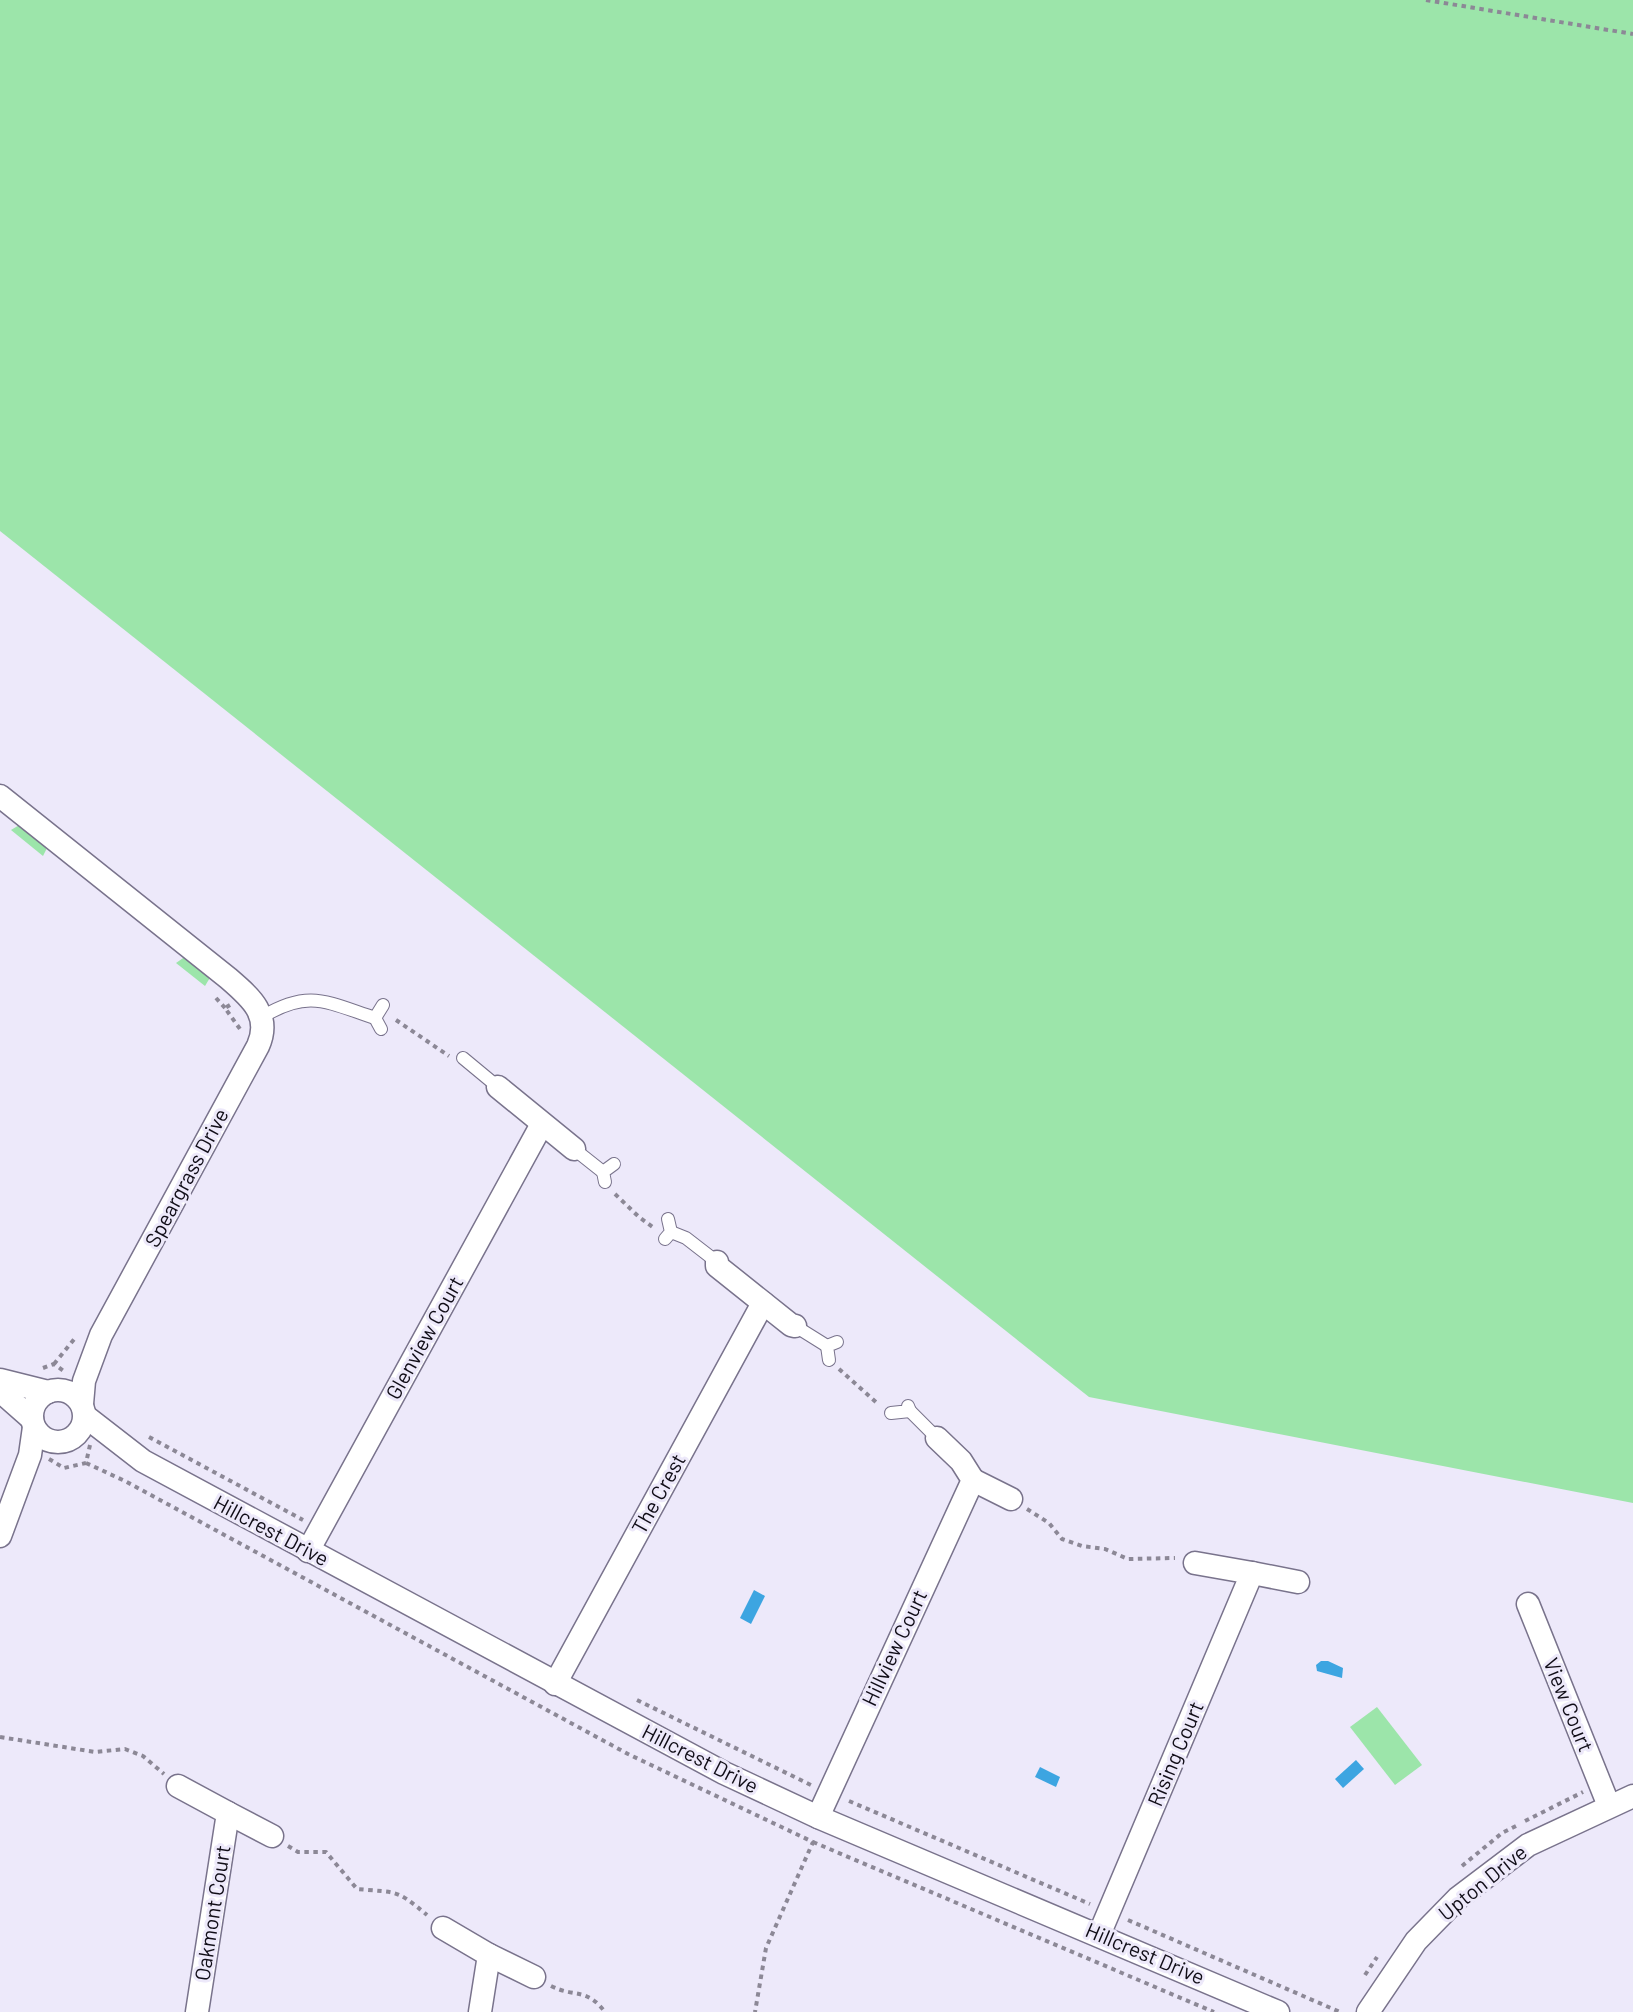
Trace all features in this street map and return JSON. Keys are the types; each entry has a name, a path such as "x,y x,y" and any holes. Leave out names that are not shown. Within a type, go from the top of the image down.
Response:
{"street":[{"path":"0,796 246,993 256,1004 262,1017"},
{"name":"Speargrass Drive","path":"33,1423 36,1403 57,1380 90,1334 258,1046 263,1035 262,1017"},
{"path":"498,1087 574,1149"},
{"name":"Glenview Court","path":"308,1551 542,1124"},
{"path":"717,1262 717,1266 795,1326"},
{"name":"The Crest","path":"555,1684 763,1303"},
{"name":"Speargrass Drive","path":"78,1437 90,1334"},
{"path":"0,1380 25,1387 57,1380 72,1394 78,1437"},
{"path":"0,1392 33,1423 45,1439 78,1437"},
{"path":"0,1536 30,1455 33,1423"},
{"path":"13,1505 78,1437"},
{"name":"Hillcrest Drive","path":"78,1437 143,1461 724,1773 818,1817 1278,2012"},
{"path":"937,1438 961,1461 973,1480 1011,1499"},
{"name":"Hillview Court","path":"818,1817 838,1797 973,1480"},
{"path":"1195,1563 1298,1582"},
{"name":"Rising Court","path":"1100,1935 1100,1908 1252,1573"},
{"name":"View Court","path":"1528,1604 1605,1796"},
{"name":"Oakmont Court","path":"178,1786 272,1836"},
{"name":"Upton Drive","path":"1368,2012 1416,1941 1458,1898 1528,1845 1605,1796 1633,1796"},
{"name":"Oakmont Court","path":"197,2012 228,1813"},
{"path":"443,1928 489,1955 534,1977"},
{"path":"480,2012 489,1955"}],"lane":[{"path":"262,1017 283,1004 311,999 380,1016"},
{"path":"462,1056 498,1087"},
{"path":"574,1149 604,1177 614,1164"},
{"path":"668,1219 668,1235 686,1238 717,1262"},
{"path":"795,1326 832,1344 829,1360"},
{"path":"891,1413 909,1409 937,1438"}],"path":[{"path":"1426,0 1633,34"},
{"path":"236,1040 241,1030 225,1008 246,993"},
{"path":"380,1016 462,1056"},
{"path":"604,1177 639,1217 668,1235"},
{"path":"25,1387 27,1370 57,1380 90,1334"},
{"path":"829,1360 891,1413"},
{"path":"139,1431 321,1530"},
{"path":"78,1437 125,1481 628,1754 813,1842 1214,2012"},
{"path":"1011,1499 1049,1523 1062,1539 1082,1546 1106,1549 1128,1559 1169,1557 1195,1563"},
{"path":"626,1694 748,1756 838,1797 1340,2012"},
{"path":"0,1737 95,1752 125,1749 142,1756 178,1786"},
{"path":"838,1797 853,1790"},
{"path":"1453,1873 1502,1833 1548,1808 1605,1796"},
{"path":"272,1836 298,1852 326,1852 357,1889 390,1890 405,1896 443,1928"},
{"path":"755,2012 766,1948 813,1842"},
{"path":"1096,1894 1100,1908"},
{"path":"1364,1976 1382,1950"},
{"path":"534,1977 565,1993 586,1994 605,2012"}],"green space":[{"path":"0,0 1633,0 1633,1503 1089,1397 0,531"},
{"path":"21,824 48,846 43,856 11,830"},
{"path":"186,956 211,976 205,986 176,963"},
{"path":"1377,1707 1422,1765 1395,1785 1350,1727"}],"water":[{"path":"754,1590 765,1596 751,1624 740,1618"},
{"path":"1321,1661 1328,1661 1343,1668 1342,1678 1317,1671 1316,1665"},
{"path":"1356,1760 1364,1769 1343,1788 1335,1779"},
{"path":"1040,1767 1060,1777 1056,1787 1035,1777"}]}
